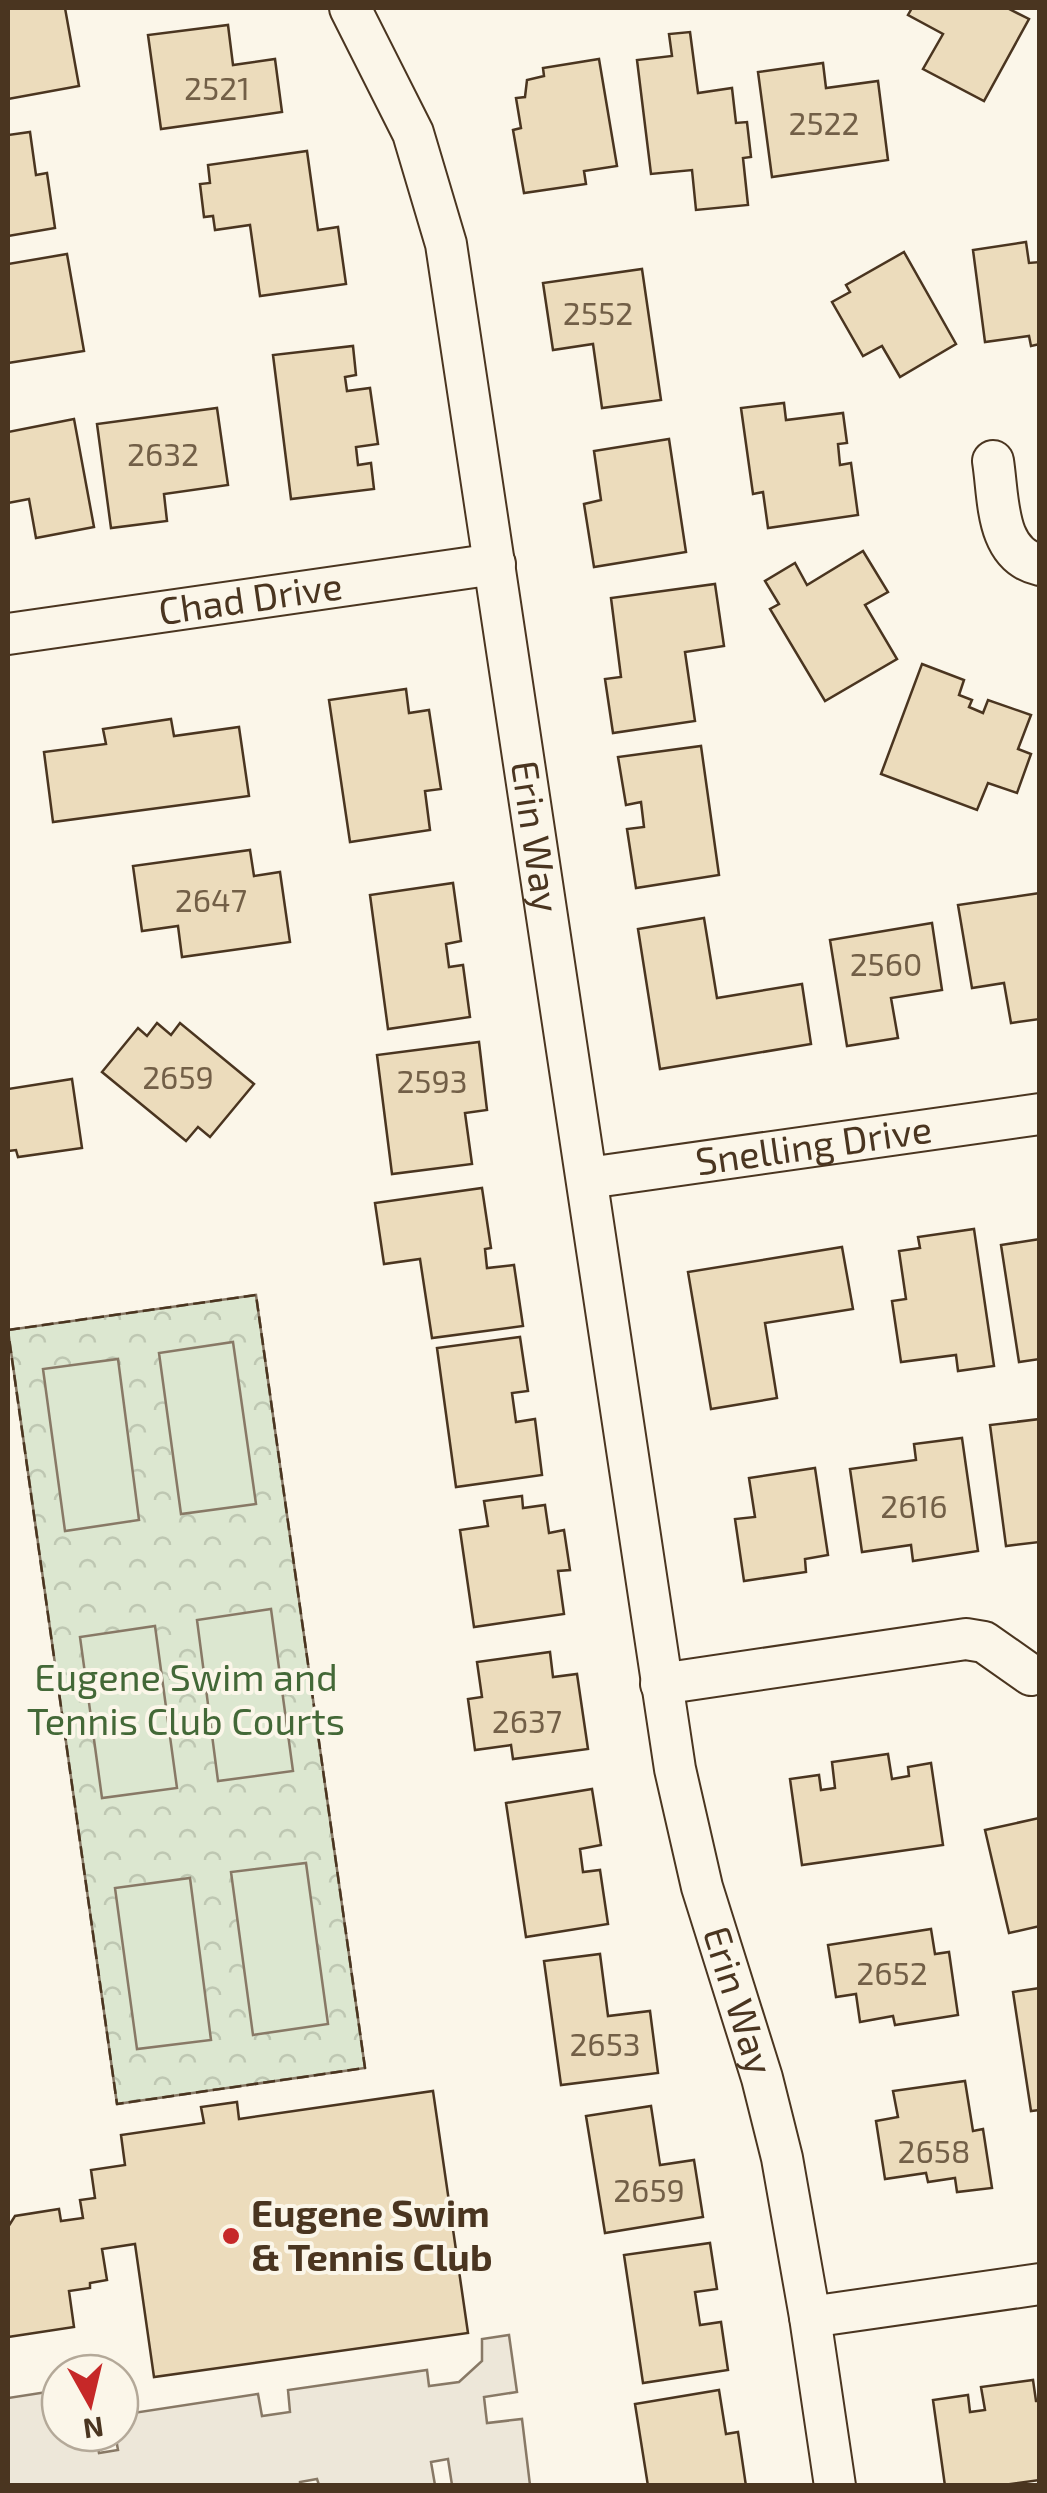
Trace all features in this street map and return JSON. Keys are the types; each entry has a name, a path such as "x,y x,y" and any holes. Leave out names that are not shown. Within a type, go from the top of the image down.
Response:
{"street":[{"name":"Erin Way","path":"350,8 413,132 446,244 674,1768 697,1868 775,2128 810,2317 835,2486"},
{"path":"993,461 1004,532 1011,549 1021,559 1040,564"},
{"name":"Chad Drive","path":"8,634 495,564"},
{"name":"Snelling Drive","path":"588,1178 1040,1114"},
{"path":"661,1684 966,1639 984,1642 1031,1676"},
{"path":"810,2317 1040,2284"}],"green space":[{"name":"Eugene Swim and Tennis Club Courts","path":"256,1295 365,2068 117,2104 8,1330"},
{"path":"233,1342 256,1504 181,1514 159,1353"},
{"path":"118,1359 139,1520 65,1531 43,1369"},
{"path":"271,1609 293,1771 218,1781 197,1620"},
{"path":"155,1626 177,1788 102,1798 80,1637"},
{"path":"306,1863 328,2024 253,2035 231,1872"},
{"path":"190,1878 211,2040 137,2049 115,1888"}],"shaded area":[{"path":"509,2335 517,2392 484,2397 487,2423 522,2419 530,2485 452,2485 448,2459 431,2462 435,2485 319,2485 317,2479 300,2482 300,2486 8,2485 8,2398 40,2393 40,2453 140,2453 140,2412 258,2394 262,2416 290,2412 288,2390 427,2370 429,2386 459,2382 482,2361 482,2339"}],"building":[{"path":"8,8 65,8 79,86 8,99"},
{"path":"912,8 1007,8 1029,19 984,101 923,69 943,34 908,15"},
{"path":"228,25 233,65 275,59 282,112 161,129 148,35"},
{"path":"690,32 698,93 732,88 736,123 747,122 751,157 743,158 748,205 696,210 692,170 651,174 637,60 672,56 669,34"},
{"path":"599,59 617,166 584,171 586,184 524,193 513,130 521,128 516,98 525,97 527,80 544,76 543,68"},
{"path":"823,63 826,88 878,81 888,160 772,177 758,72"},
{"path":"30,132 36,175 47,173 55,228 8,236 8,135"},
{"path":"307,151 318,230 338,227 346,284 260,296 250,225 215,230 213,216 204,217 200,184 210,183 208,165"},
{"path":"1026,242 1029,263 1040,262 1040,344 1031,346 1029,336 985,342 973,250"},
{"path":"904,252 956,344 900,377 882,346 863,356 832,302 850,292 846,285"},
{"path":"67,254 84,351 8,363 8,264"},
{"path":"642,269 661,400 602,408 593,344 553,350 543,283"},
{"path":"353,346 356,375 345,377 347,391 370,388 378,444 356,447 358,465 371,463 374,489 291,499 273,355"},
{"path":"784,403 786,420 843,413 847,443 838,444 840,465 851,463 858,515 768,528 763,492 753,494 741,408"},
{"path":"217,408 228,485 164,494 167,521 111,528 97,424"},
{"path":"74,419 94,527 36,538 29,499 8,503 8,432"},
{"path":"669,439 686,552 594,567 584,504 601,500 594,451"},
{"path":"863,551 888,592 865,605 897,659 825,701 770,609 779,604 765,581 795,563 807,585"},
{"path":"715,584 724,646 685,652 695,721 613,733 605,679 621,677 611,598"},
{"path":"922,664 964,680 959,695 972,700 969,707 983,713 988,700 1031,715 1018,749 1031,754 1017,793 988,783 977,810 881,774"},
{"path":"406,689 409,713 429,710 441,789 425,791 430,830 350,842 329,700"},
{"path":"171,719 174,736 239,727 249,796 53,822 44,752 106,744 103,729"},
{"path":"701,746 719,875 636,888 627,829 644,827 641,802 626,805 618,757"},
{"path":"250,850 254,876 280,872 290,942 182,957 178,926 142,931 133,866"},
{"path":"453,883 461,941 446,944 449,967 463,965 470,1017 388,1029 370,895"},
{"path":"1040,893 1040,1019 1011,1023 1004,983 972,988 958,905"},
{"path":"704,918 717,998 802,984 811,1044 660,1069 638,929"},
{"path":"932,923 942,990 891,998 898,1038 847,1046 830,940"},
{"path":"157,1023 171,1035 180,1023 254,1084 210,1137 198,1127 186,1141 102,1072 138,1028 147,1036"},
{"path":"479,1042 487,1110 465,1113 472,1164 392,1174 377,1055"},
{"path":"72,1079 82,1148 18,1157 16,1150 8,1151 8,1089"},
{"path":"482,1188 491,1248 485,1249 487,1268 514,1265 523,1326 432,1338 420,1259 384,1264 375,1203"},
{"path":"974,1229 994,1366 958,1371 956,1355 901,1362 892,1301 906,1299 899,1251 920,1248 918,1237"},
{"path":"1040,1239 1040,1359 1019,1362 1001,1245"},
{"path":"842,1247 853,1309 765,1323 777,1398 711,1409 688,1272"},
{"path":"520,1337 528,1391 512,1393 516,1422 535,1419 542,1475 456,1487 437,1348"},
{"path":"1040,1419 1040,1542 1006,1546 990,1425"},
{"path":"962,1438 978,1551 913,1561 911,1545 862,1552 850,1469 916,1460 914,1444"},
{"path":"815,1468 828,1555 805,1559 806,1572 744,1581 735,1519 755,1517 749,1478"},
{"path":"522,1496 523,1508 545,1505 549,1533 564,1530 570,1570 558,1571 564,1614 474,1627 460,1530 488,1526 484,1501"},
{"path":"550,1652 553,1677 577,1674 588,1749 513,1759 511,1745 475,1750 468,1699 482,1697 477,1662"},
{"path":"888,1754 892,1779 909,1776 908,1767 931,1763 943,1845 802,1865 790,1779 819,1775 821,1790 835,1788 832,1762"},
{"path":"592,1789 601,1845 580,1849 583,1872 600,1870 608,1924 526,1937 506,1803"},
{"path":"1039,1818 1040,1926 1009,1933 985,1830"},
{"path":"931,1929 935,1954 949,1952 958,2015 895,2025 893,2016 860,2022 856,1994 836,1997 828,1945"},
{"path":"600,1954 608,2016 650,2011 658,2073 561,2085 544,1961"},
{"path":"1040,1988 1040,2110 1031,2111 1013,1992"},
{"path":"965,2081 973,2131 983,2129 992,2188 957,2192 955,2178 928,2182 926,2173 885,2179 876,2121 898,2117 893,2091"},
{"name":"Eugene Swim & Tennis Club","path":"433,2091 468,2333 154,2377 135,2244 102,2249 107,2280 69,2291 74,2327 8,2337 8,2227 15,2216 59,2209 61,2221 83,2218 80,2200 95,2198 91,2170 125,2165 121,2135 204,2123 201,2107 237,2102 239,2119"},
{"path":"651,2106 660,2165 694,2160 703,2217 605,2233 586,2116"},
{"path":"710,2243 717,2289 695,2292 700,2325 721,2322 728,2370 643,2383 624,2255"},
{"path":"1033,2380 1036,2401 1040,2401 1040,2480 996,2486 945,2486 933,2400 968,2395 970,2412 985,2410 981,2387"},
{"path":"719,2390 726,2434 738,2432 746,2486 648,2486 635,2404"}],"fence":[{"path":"8,1330 256,1295 365,2068 117,2104 8,1331"}],"place":[{"name":"Eugene Swim & Tennis Club","path":"231,2236"}]}
